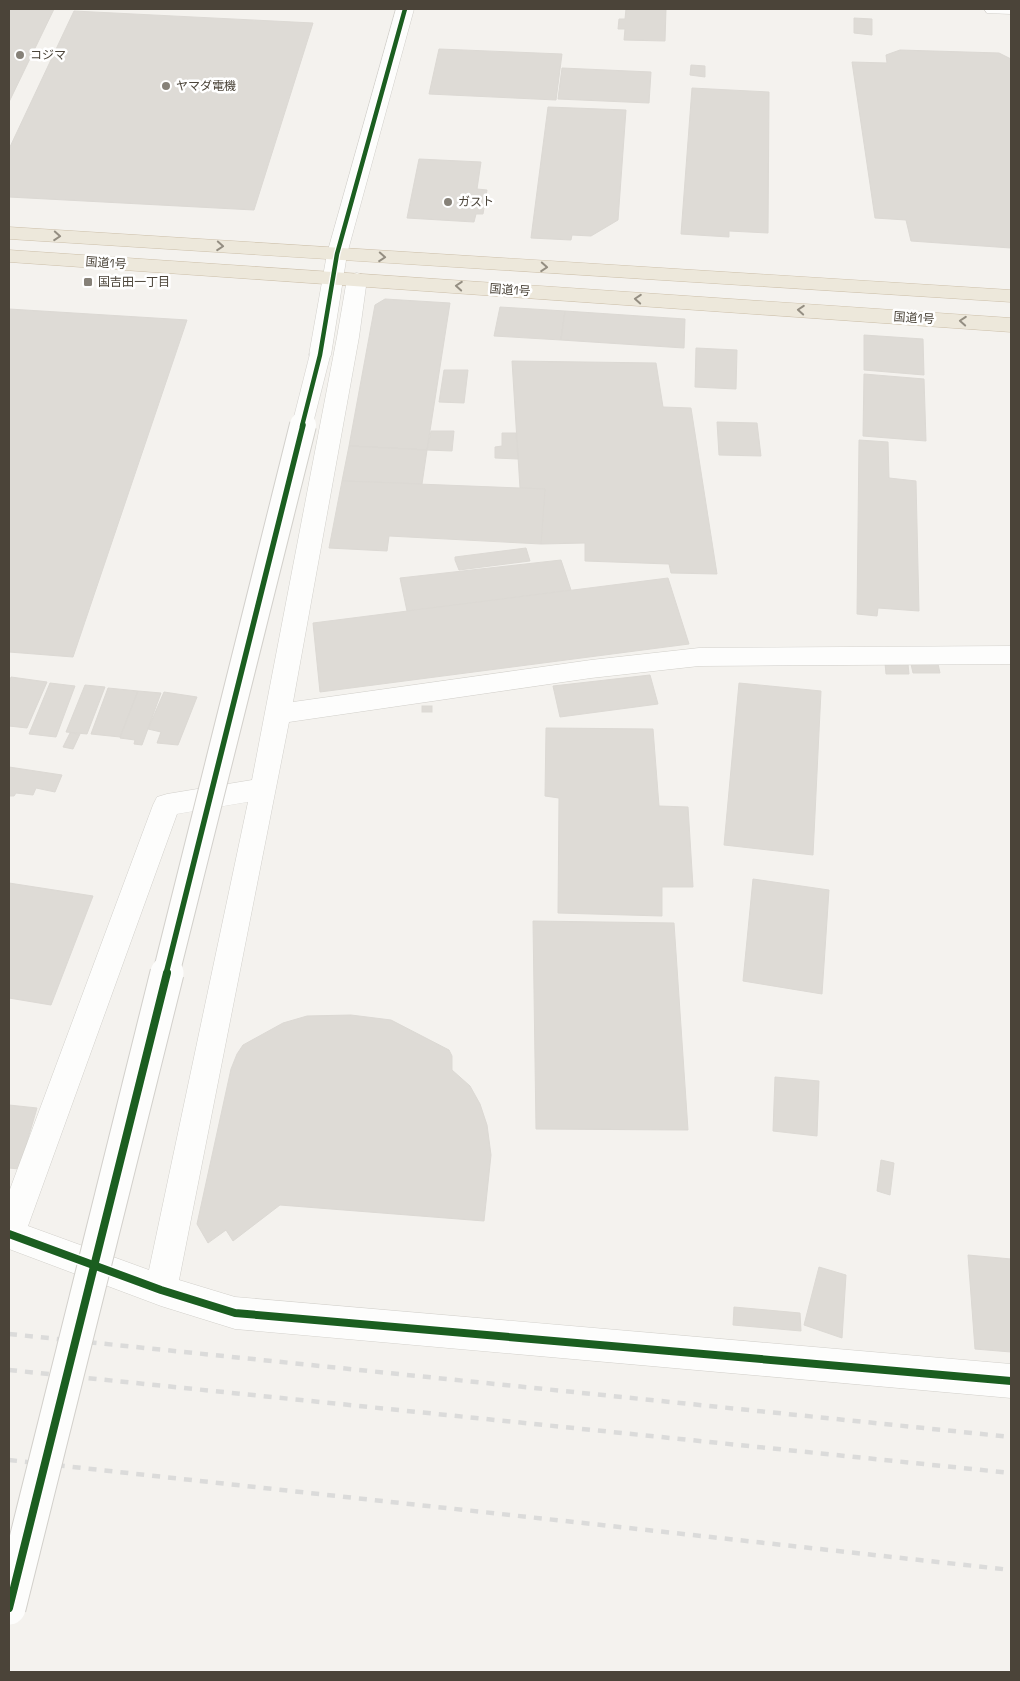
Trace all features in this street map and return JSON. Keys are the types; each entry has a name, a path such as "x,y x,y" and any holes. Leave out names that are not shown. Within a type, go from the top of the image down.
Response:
{"highway":[{"name":"国道1号","path":"9,233 1011,296"},
{"name":"国道1号","path":"9,256 1011,325"}],"street":[{"path":"161,1290 278,714 344,278 337,254 405,9"},
{"path":"994,9 1011,9"},
{"path":"9,1608 320,355 344,278"},
{"path":"278,714 590,668 699,657 1011,655"},
{"path":"264,789 167,805 9,1234 161,1290 235,1313 1011,1381"}],"building":[{"name":"コジマ","path":"9,9 54,9 9,102"},
{"path":"626,9 666,9 665,41 624,40 625,29 618,29 619,19 625,19"},
{"name":"ヤマダ電機","path":"74,11 313,23 254,210 9,197 9,149"},
{"path":"854,18 872,19 872,35 854,33"},
{"path":"439,49 562,54 556,100 429,94"},
{"path":"900,50 999,53 1011,59 1011,248 911,241 906,220 875,218 852,62 887,63 886,55"},
{"path":"691,65 705,66 705,77 690,75"},
{"path":"562,68 651,72 649,103 558,99"},
{"path":"692,88 769,92 768,233 729,231 729,237 681,234"},
{"path":"548,107 626,110 618,220 591,236 572,235 571,240 531,238"},
{"name":"ガスト","path":"419,159 481,162 477,189 487,190 483,214 476,214 474,222 407,218"},
{"path":"385,299 450,303 427,450 349,446 375,305"},
{"path":"500,307 565,311 561,340 494,336"},
{"path":"9,309 187,320 73,657 9,652"},
{"path":"565,311 685,319 684,348 561,340"},
{"path":"864,335 923,339 924,375 864,370"},
{"path":"696,348 737,350 736,389 695,387"},
{"path":"512,361 656,363 663,407 691,408 717,574 671,573 669,564 585,561 585,543 541,544 545,489 520,488"},
{"path":"444,370 468,370 464,403 439,402"},
{"path":"864,374 924,379 926,441 863,436"},
{"path":"717,422 757,423 761,456 719,455"},
{"path":"431,431 454,431 452,451 427,450"},
{"path":"502,433 516,433 518,459 495,458 495,447 502,446"},
{"path":"859,440 888,442 889,478 916,481 919,611 878,608 877,616 857,614"},
{"path":"349,446 427,450 422,484 342,481"},
{"path":"342,481 545,489 541,544 389,536 387,551 329,548"},
{"path":"526,548 530,561 459,570 455,560 455,557"},
{"path":"561,560 571,590 407,611 400,578"},
{"path":"668,578 689,644 320,692 313,623"},
{"path":"885,663 908,664 909,674 886,674"},
{"path":"911,664 938,664 940,673 913,673"},
{"path":"650,675 658,704 560,717 553,686"},
{"path":"11,677 47,682 27,728 9,726 9,683"},
{"path":"50,683 75,686 56,737 29,734"},
{"path":"739,683 821,691 813,855 724,845"},
{"path":"85,685 105,687 87,734 66,732"},
{"path":"108,688 138,691 120,737 91,734"},
{"path":"138,691 161,693 142,745 134,744 135,740 120,738"},
{"path":"164,692 197,697 178,745 157,743 161,732 148,729"},
{"path":"422,706 432,706 432,712 422,712"},
{"path":"546,728 653,729 659,806 688,807 693,887 662,887 662,916 558,913 559,798 545,796"},
{"path":"70,733 80,734 73,749 63,747"},
{"path":"9,767 62,775 55,792 36,788 33,795 16,793 14,796 9,796"},
{"path":"753,879 829,890 822,994 743,981"},
{"path":"9,883 93,896 51,1005 9,998"},
{"path":"533,921 674,923 688,1130 536,1129"},
{"path":"351,1015 391,1020 449,1050 452,1056 452,1070 470,1086 480,1104 487,1125 491,1155 484,1221 280,1205 233,1241 226,1230 208,1243 197,1224 231,1069 237,1054 243,1045 283,1023 307,1016"},
{"path":"775,1077 819,1081 817,1136 773,1131"},
{"path":"9,1105 37,1108 19,1169 9,1168"},
{"path":"881,1160 894,1163 890,1195 877,1191"},
{"path":"968,1255 1011,1259 1011,1352 975,1349"},
{"path":"819,1267 846,1275 842,1338 804,1325"},
{"path":"734,1307 800,1313 801,1331 733,1325"}],"railway":[{"path":"9,1334 1011,1437"},
{"path":"9,1370 1011,1473"},
{"path":"9,1460 1011,1570"}],"cycle path":[{"path":"9,1608 320,355 337,254 405,9"},
{"path":"9,1234 161,1290 235,1313 1011,1381"}],"place":[{"name":"コジマ","path":"20,55"},
{"name":"ヤマダ電機","path":"166,86"},
{"name":"ガスト","path":"448,202"},
{"name":"国吉田一丁目","path":"88,282"}]}
